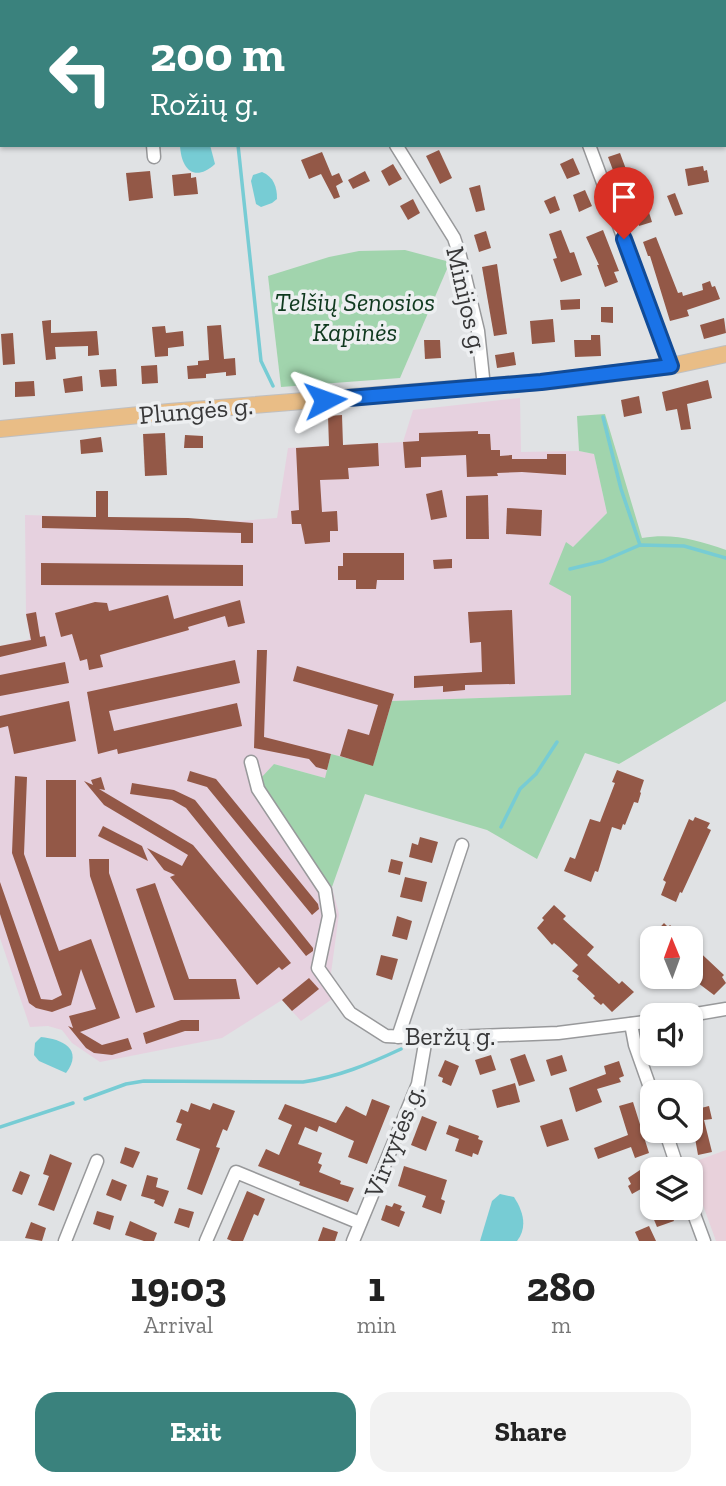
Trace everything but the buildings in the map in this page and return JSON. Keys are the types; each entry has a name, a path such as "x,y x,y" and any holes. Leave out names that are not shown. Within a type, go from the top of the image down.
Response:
{"main road":[{"name":"Plungės g.","path":"0,429 484,387 671,366 726,354"}],"street":[{"name":"Minijos g.","path":"397,147 454,239 478,331 484,387"},
{"path":"590,147 671,366"},
{"name":"Beržų g.","path":"251,762 258,789 325,890 329,916 318,968 350,1013 387,1036 426,1038 558,1033 640,1023"},
{"path":"398,1037 463,845"},
{"path":"703,1013 726,1009"},
{"path":"631,1024 647,1080"},
{"name":"Virvytės g.","path":"353,1241 418,1084 426,1038"},
{"path":"65,1241 97,1161"},
{"path":"206,1241 236,1172 360,1223"},
{"path":"696,1220 704,1241"}],"shaded area":[{"path":"520,398 521,452 579,451 594,454 607,513 573,547 566,543 571,596 571,695 392,701 373,766 325,778 274,764 270,802 332,887 339,914 331,973 342,992 301,1021 282,1000 222,1038 100,1062 72,1043 62,1030 48,1026 30,1027 0,938 0,646 30,639 26,614 25,515 240,521 277,518 288,448 403,442 413,410"},
{"path":"726,1150 726,1241 716,1241 703,1205 703,1158"}],"green space":[{"name":"Telšių Senosios Kapinės","path":"405,250 450,262 400,378 281,387 268,276 329,257 359,251"},
{"path":"605,414 642,538 685,538 726,550 726,701 619,764 585,753 537,859 487,830 365,794 332,887 270,802 260,779 274,764 325,778 331,754 373,765 392,701 571,695 571,596 549,584 566,542 573,547 607,513 594,454 579,451 577,416"}],"water":[{"path":"180,147 211,147 215,164 208,170 195,173 186,167"},
{"path":"262,172 274,183 277,199 261,207 256,204 251,181 253,175"},
{"path":"41,1037 63,1043 72,1052 71,1065 66,1073 39,1061 34,1055 35,1043"},
{"path":"500,1194 514,1197 517,1202 523,1219 520,1236 517,1241 480,1241 492,1201"}],"waterway":[{"path":"238,147 261,361 273,386"},
{"path":"603,417 621,489 640,545"},
{"path":"570,569 603,561 640,545 684,546 726,558"},
{"path":"501,827 520,789 536,774 557,742"},
{"path":"85,1099 126,1084 144,1081 303,1082 353,1069 401,1049"},
{"path":"0,1127 73,1103"}],"route":[{"path":"325,400 563,380 671,366 624,239"}]}
